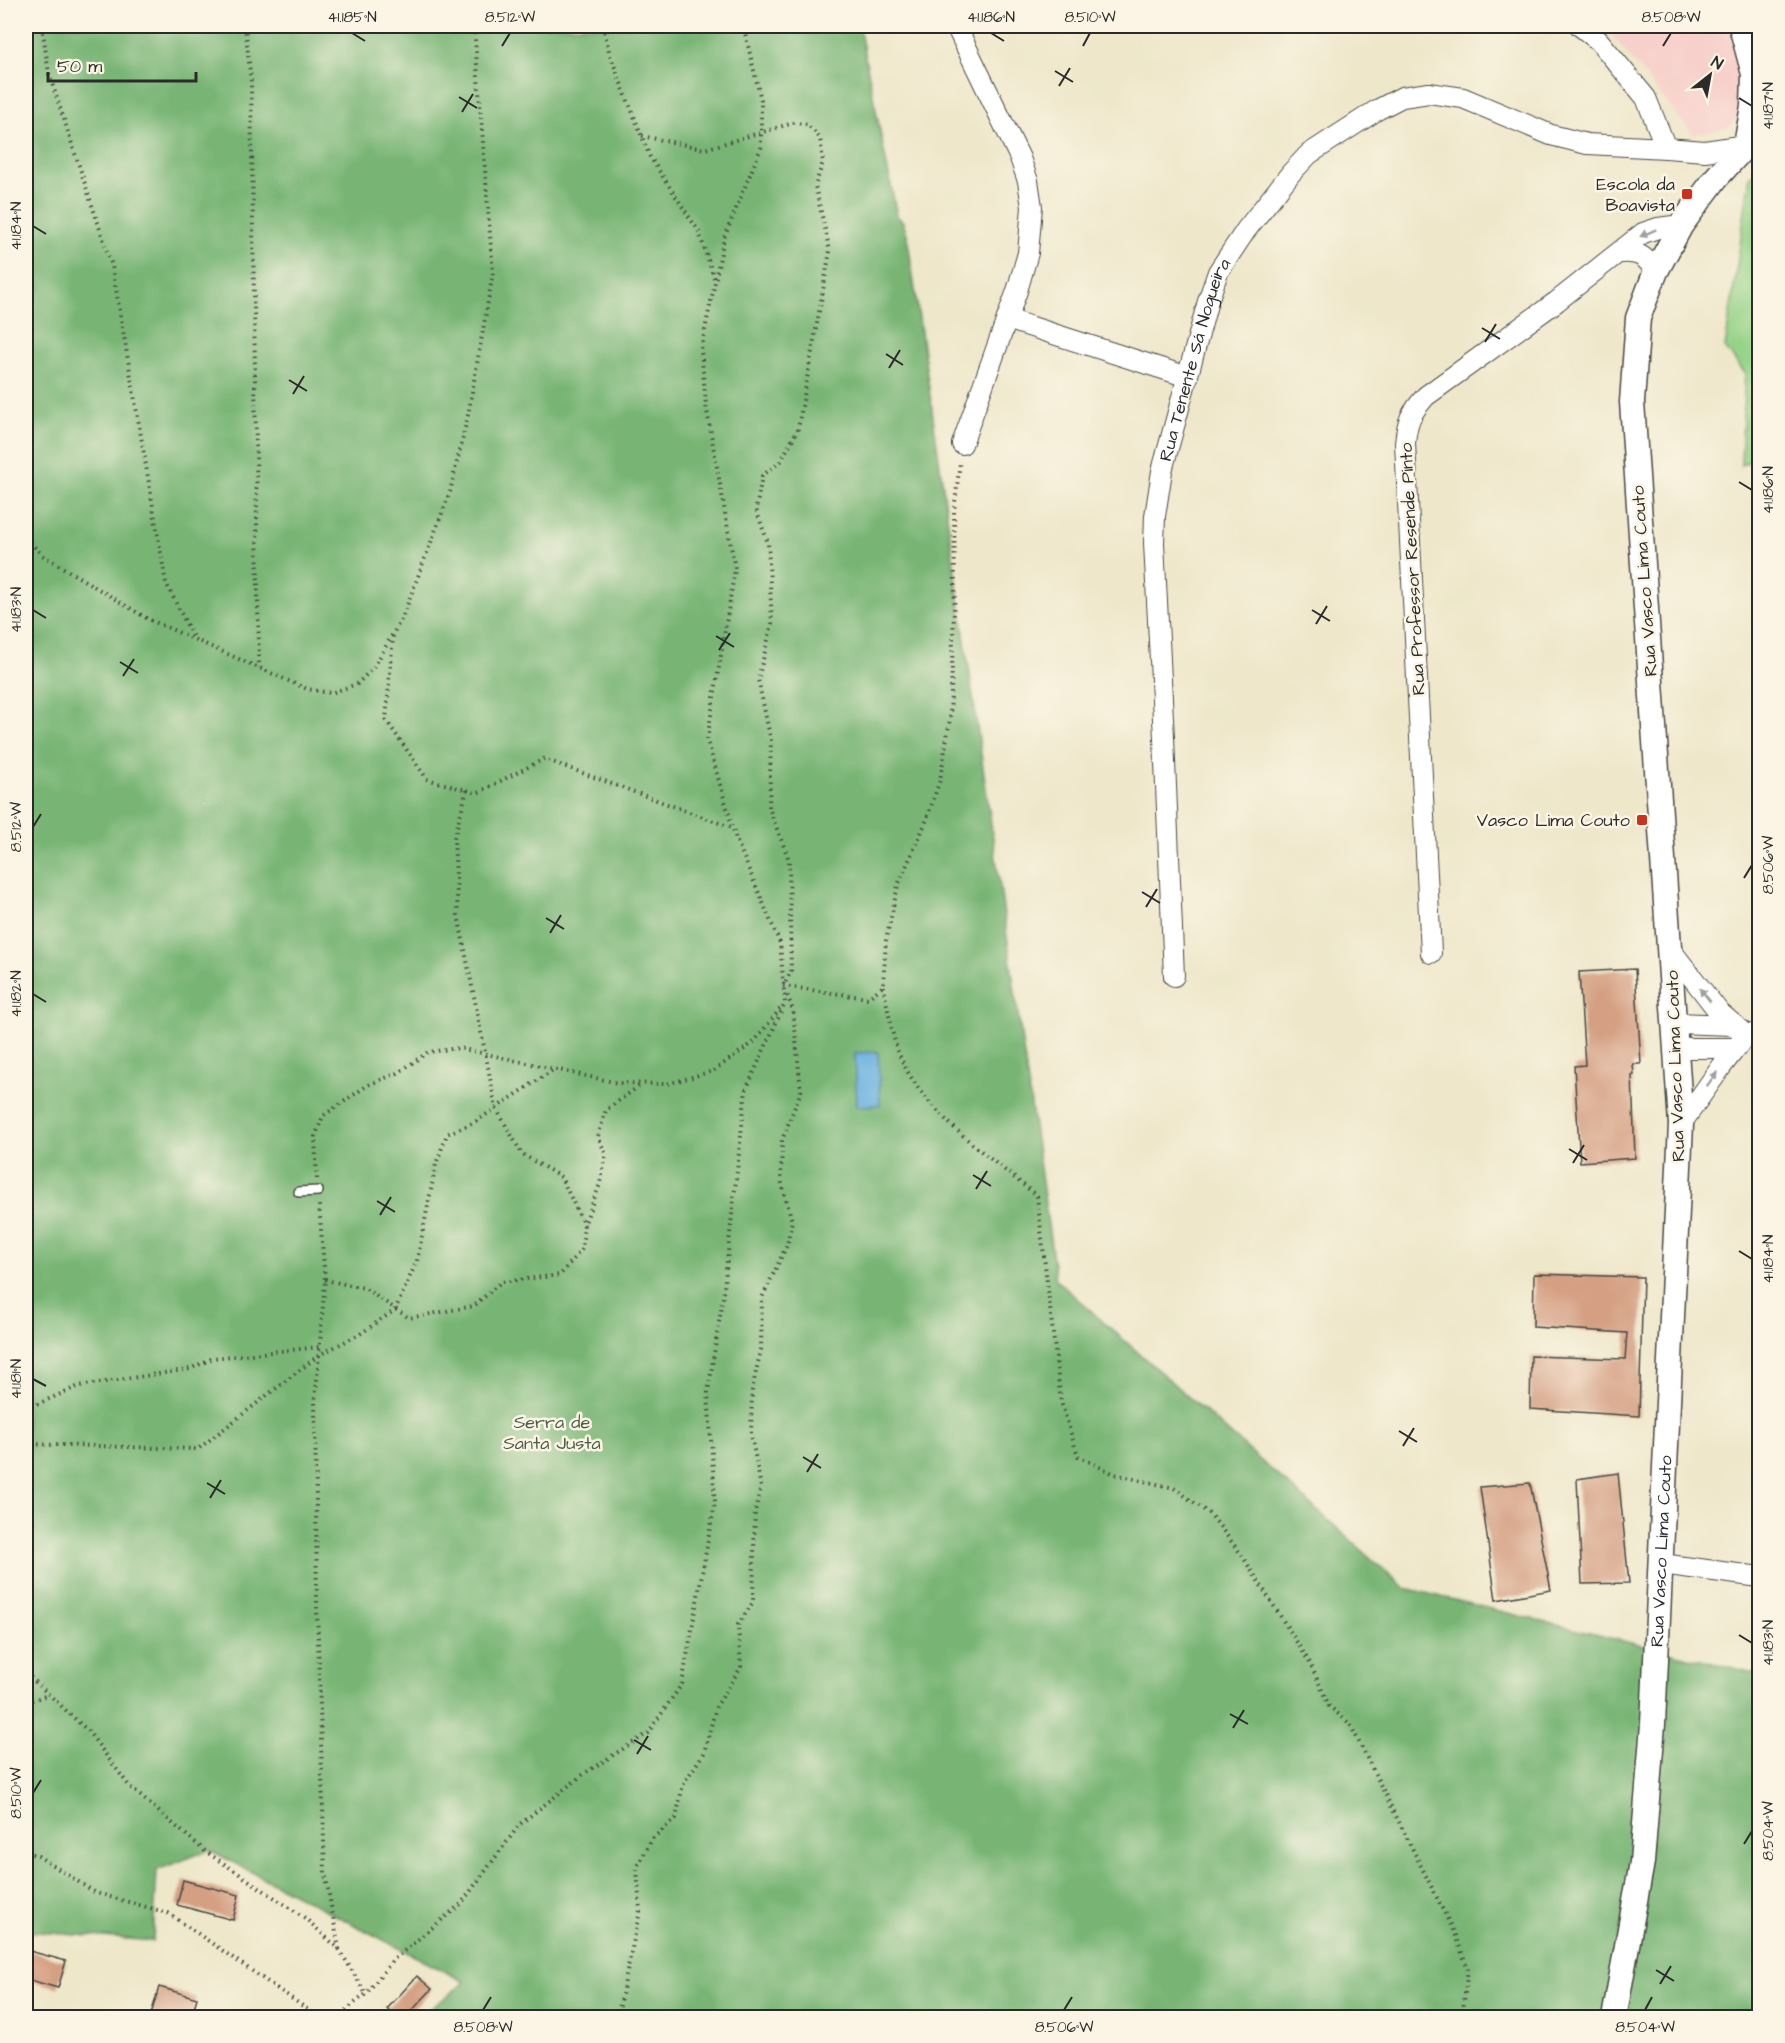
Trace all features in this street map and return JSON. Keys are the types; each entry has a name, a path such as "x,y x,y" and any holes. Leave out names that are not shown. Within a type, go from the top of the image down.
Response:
{"street":[{"path":"956,26 1020,158 1028,181 1032,207 1028,253 962,444"},
{"path":"1580,26 1599,41 1646,98 1666,148"},
{"path":"1741,26 1754,74 1755,144"},
{"name":"Rua Tenente Sá Nogueira","path":"1174,976 1154,543 1155,516 1162,471 1208,301 1218,272 1246,230 1291,173 1310,154 1377,110 1402,97 1430,93 1463,98 1551,135 1587,144 1706,151 1755,144"},
{"name":"Rua Vasco Lima Couto","path":"1614,2018 1642,1862 1655,1693 1681,1124 1632,402 1638,318 1656,270 1681,225 1716,178 1755,144"},
{"name":"Rua Professor Resende Pinto","path":"1431,953 1405,443 1407,424 1413,410 1426,396 1556,302 1620,253 1642,233 1681,225"},
{"path":"1620,253 1635,252 1647,259 1656,270"},
{"path":"1007,319 1188,377"},
{"path":"1670,949 1719,1012 1744,1035"},
{"path":"1674,1023 1744,1035"},
{"path":"1675,1048 1744,1035"},
{"path":"1681,1124 1744,1035"},
{"path":"1661,1564 1760,1577"}],"lane":[{"path":"299,1192 318,1191"}],"path":[{"path":"42,26 49,74 112,266 166,583 195,640"},
{"path":"245,26 251,81 259,668"},
{"path":"26,538 42,555 148,619 306,689 331,693 357,684 374,667 403,616 450,492 468,415 493,273 474,26"},
{"path":"603,26 610,55 650,157 699,232 715,281"},
{"path":"336,2018 366,1994 393,1960 461,1904 520,1824 585,1773 648,1733 682,1684 715,1502 708,1392 723,1297 746,1090 785,1003 780,943 733,828 707,740 735,569 706,405 701,349 724,238 761,148 761,100 745,33 746,26"},
{"path":"642,136 705,148 794,123 807,124 820,138 823,162 815,186 830,251 798,429 781,461 762,476 756,509 768,543 772,624 758,679 771,741 769,808 789,860 791,971 783,986"},
{"path":"962,444 954,511 955,585 950,719 940,780 925,824 898,885 886,941 883,986 899,1053 916,1085 950,1123 1037,1196 1060,1402 1078,1456 1114,1474 1174,1488 1212,1515 1241,1554 1310,1663 1329,1706 1350,1724 1452,1928 1468,1968 1462,2018"},
{"path":"394,633 386,720 427,779 477,792 544,759 733,828"},
{"path":"467,790 454,838 458,915 496,1108 522,1154 561,1177 584,1225"},
{"path":"783,986 868,998 883,986"},
{"path":"617,2018 640,1911 637,1867 652,1839 676,1818 683,1784 704,1753 716,1707 741,1667 738,1625 753,1602 755,1511 761,1487 751,1434 752,1390 760,1349 762,1298 787,1245 792,1221 780,1180 782,1140 801,1091 793,1010 783,986"},
{"path":"339,1949 325,1862 317,1585 315,1401 325,1280 315,1137 323,1116 368,1085 398,1073 428,1052 459,1048 618,1083 667,1084 713,1071 753,1043 785,1003"},
{"path":"26,1444 198,1449 319,1355 360,1334 395,1310 417,1261 436,1164 447,1134 475,1122 554,1069"},
{"path":"325,1280 364,1288 409,1318 474,1306 501,1282 560,1275 582,1250 584,1225 600,1184 606,1155 598,1136 606,1110 643,1083"},
{"path":"26,1409 79,1386 190,1369 213,1358 319,1347"},
{"path":"26,1673 88,1731 130,1787 205,1851 305,1918 339,1949 366,1994"},
{"path":"26,1702 48,1695"},
{"path":"26,1852 38,1856 96,1893 168,1913 320,2018"}],"shaded area":[{"path":"1600,26 1731,26 1742,70 1743,94 1738,117 1728,127 1695,135 1609,32"}],"green space":[{"name":"Serra de Santa Justa","path":"26,26 859,26 897,216 903,222 907,234 1056,1280 1405,1588 1759,1674 1759,2017 420,2017 465,1982 209,1850 157,1870 153,1941 26,1931"},
{"path":"1759,169 1759,458 1741,465 1745,373 1725,348 1750,176"}],"water":[{"path":"878,1052 880,1105 857,1106 855,1053"}],"building":[{"path":"1635,969 1641,1064 1633,1064 1634,1075 1632,1075 1635,1158 1580,1162 1574,1066 1585,1065 1579,972"},
{"path":"1534,1274 1643,1277 1639,1416 1530,1409 1531,1356 1625,1359 1627,1333 1533,1327"},
{"path":"1618,1473 1629,1583 1582,1584 1577,1479"},
{"path":"1530,1483 1551,1590 1496,1600 1480,1487"},
{"path":"183,1880 239,1895 233,1920 177,1905"},
{"path":"26,1950 66,1961 58,1988 26,1979"},
{"path":"417,1976 432,1989 405,2018 396,2018 387,2009"},
{"path":"159,1987 197,1998 191,2018 150,2018"}],"place":[{"name":"Escola da Boavista","path":"1687,194"},
{"name":"Vasco Lima Couto","path":"1642,820"}]}
